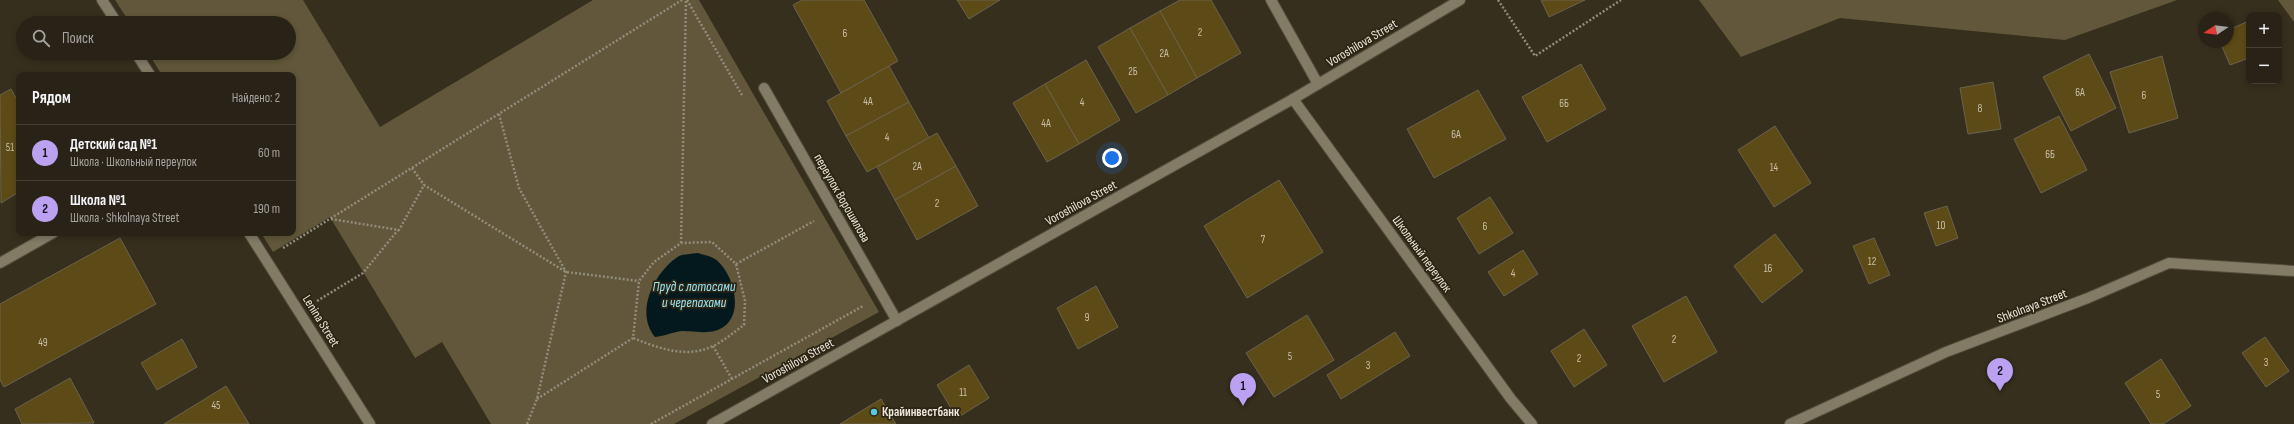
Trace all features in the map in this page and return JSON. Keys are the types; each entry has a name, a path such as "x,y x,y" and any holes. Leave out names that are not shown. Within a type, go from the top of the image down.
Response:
{"street":[{"path":"102,0 112,16"},
{"path":"1271,0 1318,84"},
{"name":"Voroshilova Street","path":"712,424 1293,99 1460,0"},
{"path":"140,60 148,72"},
{"name":"переулок Ворошилова","path":"764,88 897,320"},
{"name":"Школьный переулок","path":"1293,99 1511,399 1532,424"},
{"path":"0,264 48,236"},
{"name":"Lenina Street","path":"251,236 370,424"},
{"name":"Shkolnaya Street","path":"1790,424 1946,352 2088,298 2169,262 2294,272"}],"path":[{"path":"265,259 682,0"},
{"path":"686,0 745,100"},
{"path":"682,243 686,0"},
{"path":"1498,0 1535,56 1621,0"},
{"path":"499,114 520,188 566,272 537,399 527,424"},
{"path":"412,168 424,185 566,272 638,281"},
{"path":"300,312 363,273 399,230 424,185"},
{"path":"810,215 818,228"},
{"path":"330,219 399,230"},
{"path":"736,264 814,222"},
{"path":"712,242 736,264 745,300 744,325 713,346 692,352 666,351 633,338 638,281 654,262 682,243 712,242"},
{"path":"651,424 863,307 860,300"},
{"path":"537,399 633,338"},
{"path":"713,346 732,379"}],"shaded area":[{"path":"115,0 303,0 380,127 593,0 699,0 879,312 674,424 491,424 442,342 415,358 330,217 273,252 263,236 296,236 296,72 160,72 152,60 296,60 296,16 125,16"},
{"path":"1699,0 2177,0 2065,40 1840,18 1741,57"},
{"path":"2278,0 2294,0 2294,22"}],"water":[{"name":"Пруд с лотосами и черепахами","path":"698,253 715,259 721,265 731,281 735,300 731,318 726,325 716,331 682,331 655,337 649,327 647,304 655,282 662,271 679,256"}],"building":[{"path":"802,0 864,0 898,61 841,93 793,5"},
{"path":"957,0 1000,0 969,19"},
{"path":"1180,0 1211,0 1241,53 1197,78 1160,11"},
{"path":"1541,0 1585,0 1549,17"},
{"path":"1160,11 1197,78 1168,95 1130,28"},
{"path":"2246,22 2246,59 2230,65 2223,48 2234,48 2234,27"},
{"path":"1130,28 1168,95 1136,113 1098,47"},
{"path":"2089,54 2116,108 2071,131 2043,77"},
{"path":"2162,56 2178,118 2129,133 2110,72"},
{"path":"1086,60 1120,120 1079,144 1045,84"},
{"path":"1581,64 1606,109 1547,142 1522,97"},
{"path":"889,66 909,102 846,136 827,101"},
{"path":"1993,82 2001,129 1968,134 1960,88"},
{"path":"1045,84 1079,144 1047,162 1013,103"},
{"path":"11,89 16,98 16,194 1,203 0,95"},
{"path":"1478,90 1506,139 1434,178 1407,129"},
{"path":"909,102 929,138 867,172 846,136"},
{"path":"2059,116 2087,170 2041,193 2014,139"},
{"path":"1775,126 1811,183 1774,207 1738,150"},
{"path":"937,133 956,166 895,200 877,167"},
{"path":"956,166 978,206 917,240 895,200"},
{"path":"1279,180 1323,252 1247,298 1204,226"},
{"path":"1490,197 1513,233 1479,254 1457,218"},
{"path":"1947,206 1958,238 1936,246 1924,213"},
{"path":"1775,234 1803,271 1762,303 1734,266"},
{"path":"120,238 156,304 4,387 0,380 0,304"},
{"path":"1874,238 1890,275 1869,284 1853,246"},
{"path":"1523,250 1538,274 1504,296 1488,272"},
{"path":"1096,286 1118,327 1078,349 1057,308"},
{"path":"1686,296 1717,352 1664,382 1632,326"},
{"path":"1307,315 1334,360 1274,397 1246,353"},
{"path":"1584,329 1607,365 1574,387 1551,351"},
{"path":"1395,332 1410,356 1341,399 1327,375"},
{"path":"2265,337 2289,371 2266,387 2242,353"},
{"path":"182,339 197,367 157,390 141,363"},
{"path":"2161,359 2191,406 2163,424 2151,424 2125,383"},
{"path":"969,365 989,398 957,418 937,385"},
{"path":"70,378 94,423 22,424 15,409"},
{"path":"226,386 249,424 164,424"},
{"name":"Крайинвестбанк","path":"881,399 896,424 840,424"}],"place":[{"name":"Школа №1","path":"2000,391"},
{"name":"Детский сад №1","path":"1243,406"},
{"name":"Крайинвестбанк","path":"874,412"}]}
